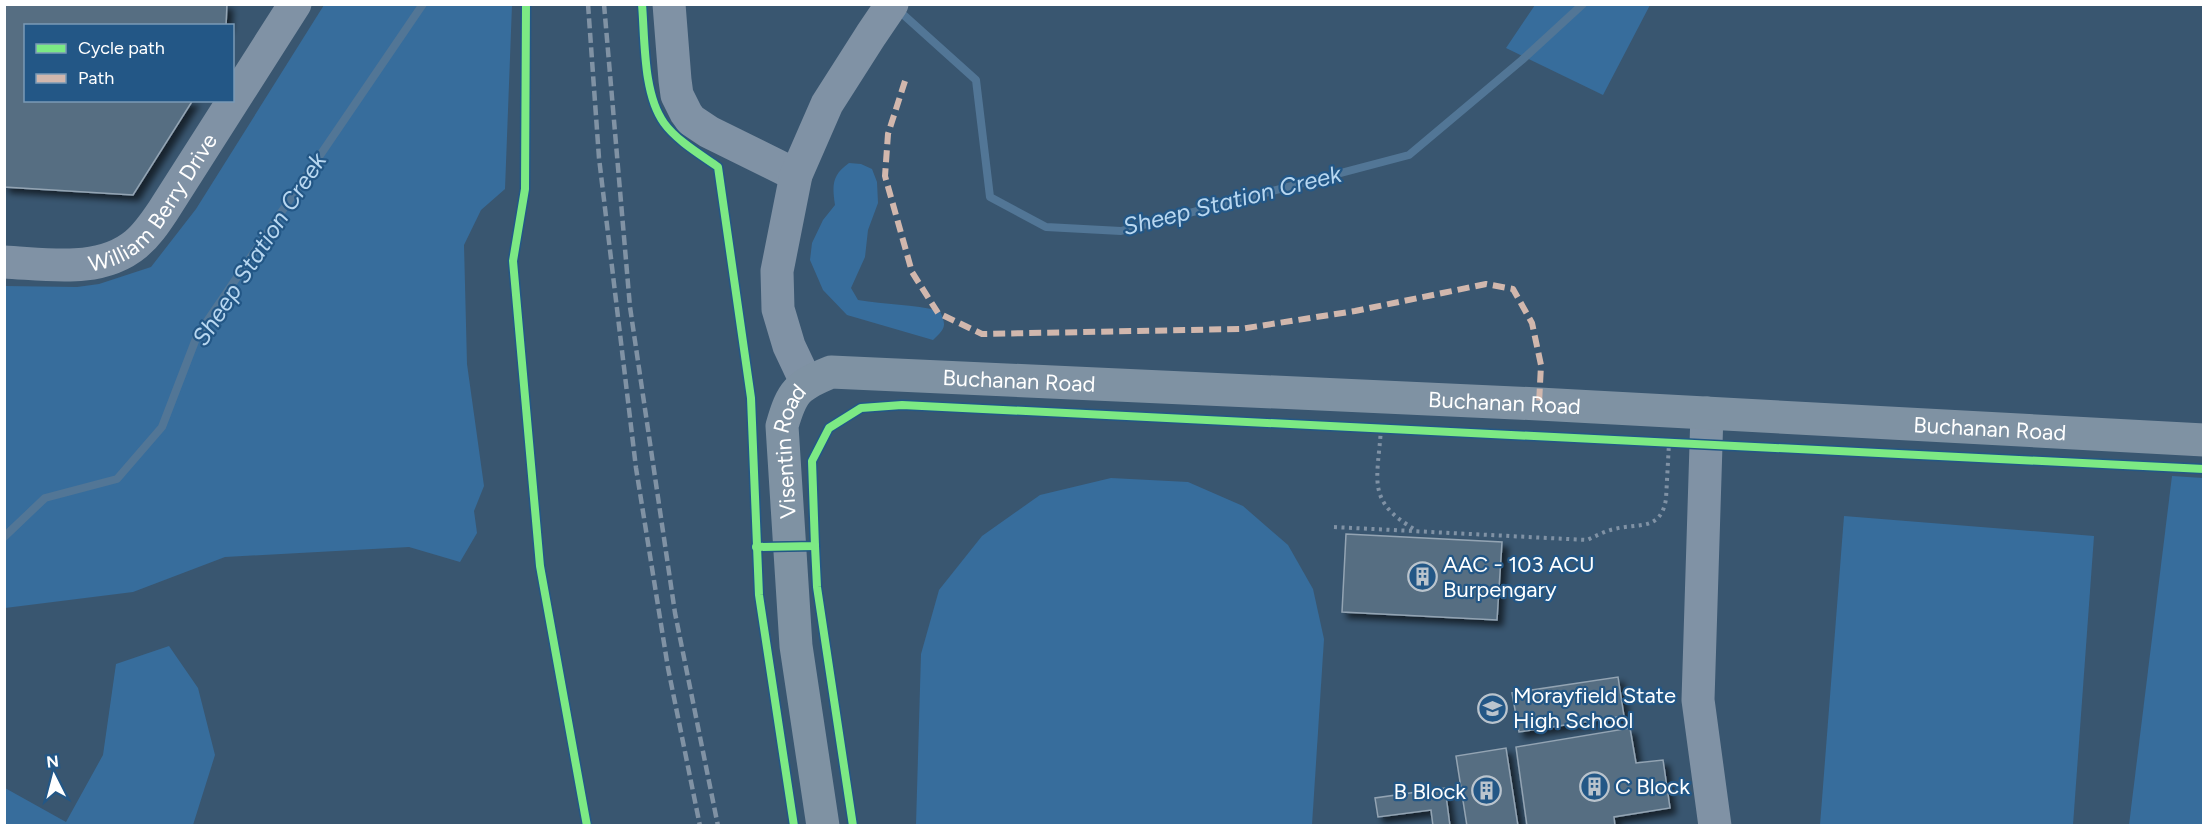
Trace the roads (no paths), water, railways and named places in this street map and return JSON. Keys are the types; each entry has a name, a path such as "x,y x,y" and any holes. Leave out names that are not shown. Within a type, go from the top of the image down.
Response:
{"main road":[{"name":"Buchanan Road","path":"806,382 831,372 1707,429 2204,440"},
{"name":"Visentin Road","path":"806,382 790,400 782,426 796,646 823,825"}],"street":[{"name":"William Berry Drive","path":"234,100 295,4"},
{"path":"669,4 676,87 681,105 691,120 709,132 796,175"},
{"name":"Visentin Road","path":"806,382 789,346 778,309 777,271 796,175 827,104 892,4"},
{"name":"William Berry Drive","path":"4,262 70,265 100,262 127,251 137,243 163,211 233,102"},
{"path":"1707,429 1698,700 1715,825"}],"waterway":[{"name":"Sheep Station Creek","path":"4,537 45,498 117,479 162,427 197,336 423,4"},
{"name":"Sheep Station Creek","path":"897,9 976,80 990,197 1046,227 1121,231 1409,155 1522,60 1583,4"}],"railway":[{"path":"588,4 599,158 636,468 668,668 700,826"},
{"path":"604,4 630,307 675,613 718,826"}],"place":[{"name":"AAC - 103 ACU Burpengary","path":"1422,577"},
{"name":"Morayfield State High School","path":"1492,708"},
{"name":"C Block","path":"1594,786"},
{"name":"B Block","path":"1487,791"}]}
